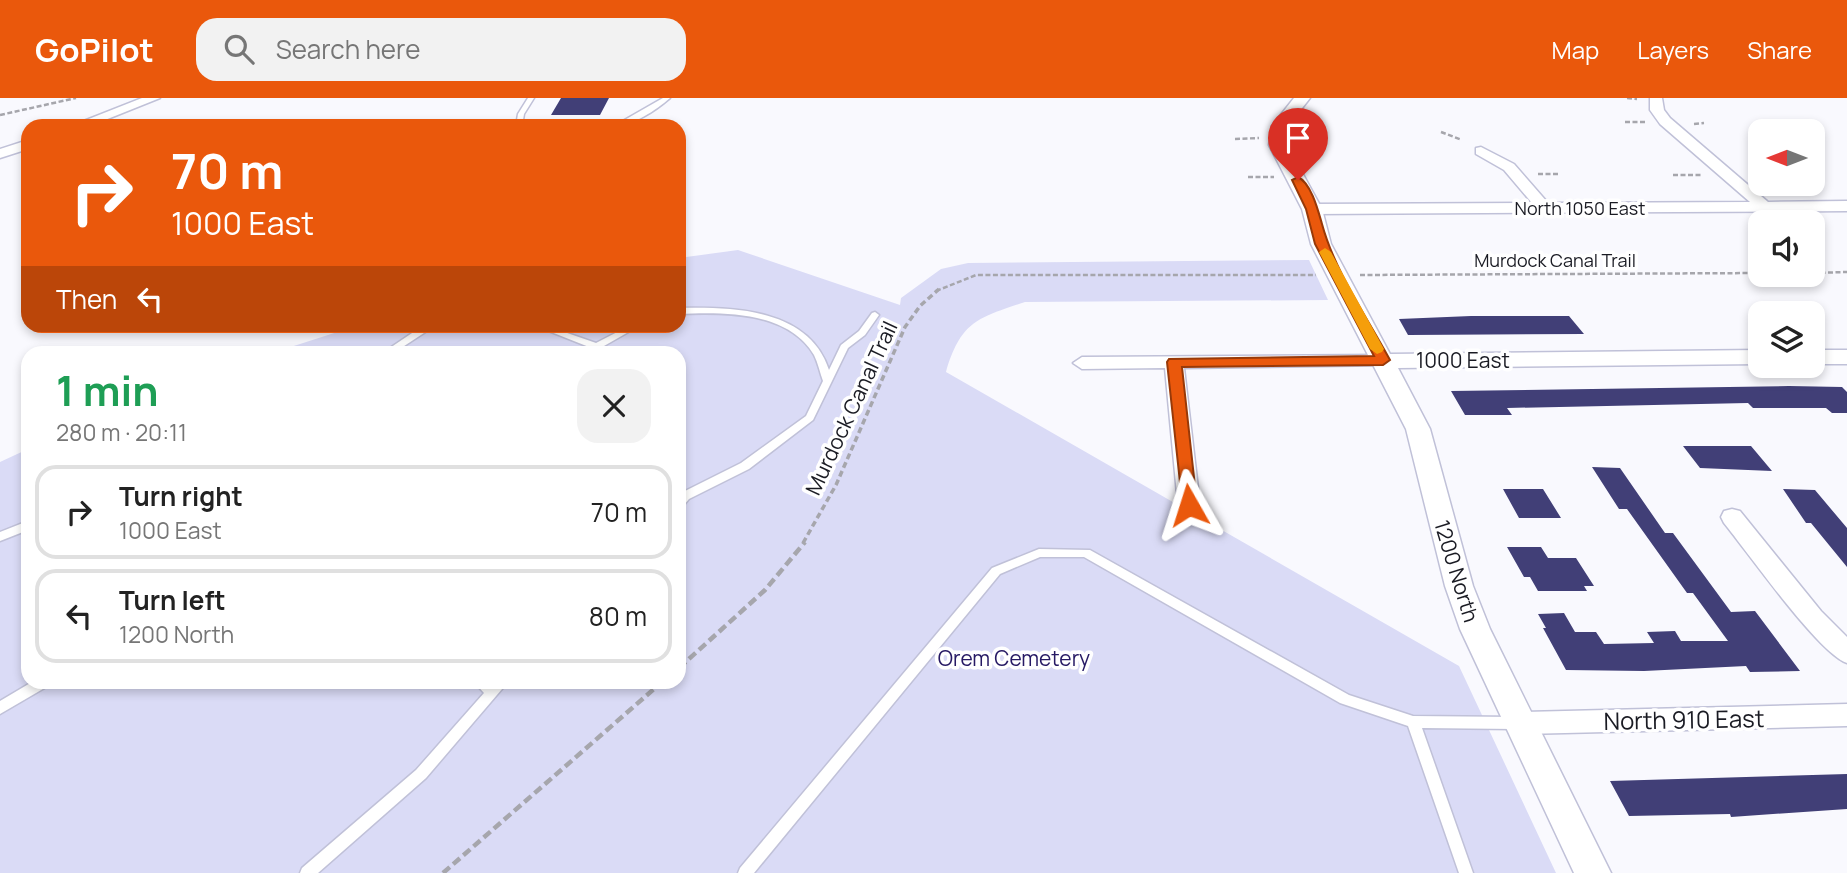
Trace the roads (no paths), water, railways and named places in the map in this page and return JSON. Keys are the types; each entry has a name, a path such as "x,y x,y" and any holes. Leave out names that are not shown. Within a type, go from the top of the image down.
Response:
{"street":[{"path":"97,119 154,98"},
{"name":"1200 North","path":"1302,98 1281,124 1277,138 1281,152 1312,209 1321,244 1334,272 1418,429 1459,586 1475,629 1593,873"},
{"path":"1656,98 1657,110 1666,121 1765,207"},
{"path":"0,154 21,146"},
{"path":"1481,151 1509,167 1544,208"},
{"name":"North 1050 East","path":"1312,209 1847,206"},
{"name":"1000 East","path":"1082,363 1748,357"},
{"path":"1825,357 1847,357"},
{"path":"1174,362 1189,505"},
{"path":"1732,517 1813,618 1847,653"},
{"name":"North 910 East","path":"1521,723 1847,715"}],"lane":[{"path":"520,119 531,98"},
{"path":"631,119 667,98"},
{"path":"686,311 730,309 786,322 817,352 828,382"},
{"path":"686,495 745,466 810,418 844,347 862,333 875,314"},
{"path":"397,346 418,333"},
{"path":"560,333 596,346 621,333"},
{"path":"0,537 21,528"},
{"path":"745,873 996,571 1039,553 1086,553 1345,699 1413,722 1521,723"},
{"path":"0,708 32,689"},
{"path":"307,873 421,774 495,689"},
{"path":"1413,722 1466,873"}],"park label":[{"name":"Orem Cemetery","path":"1014,658"}]}
